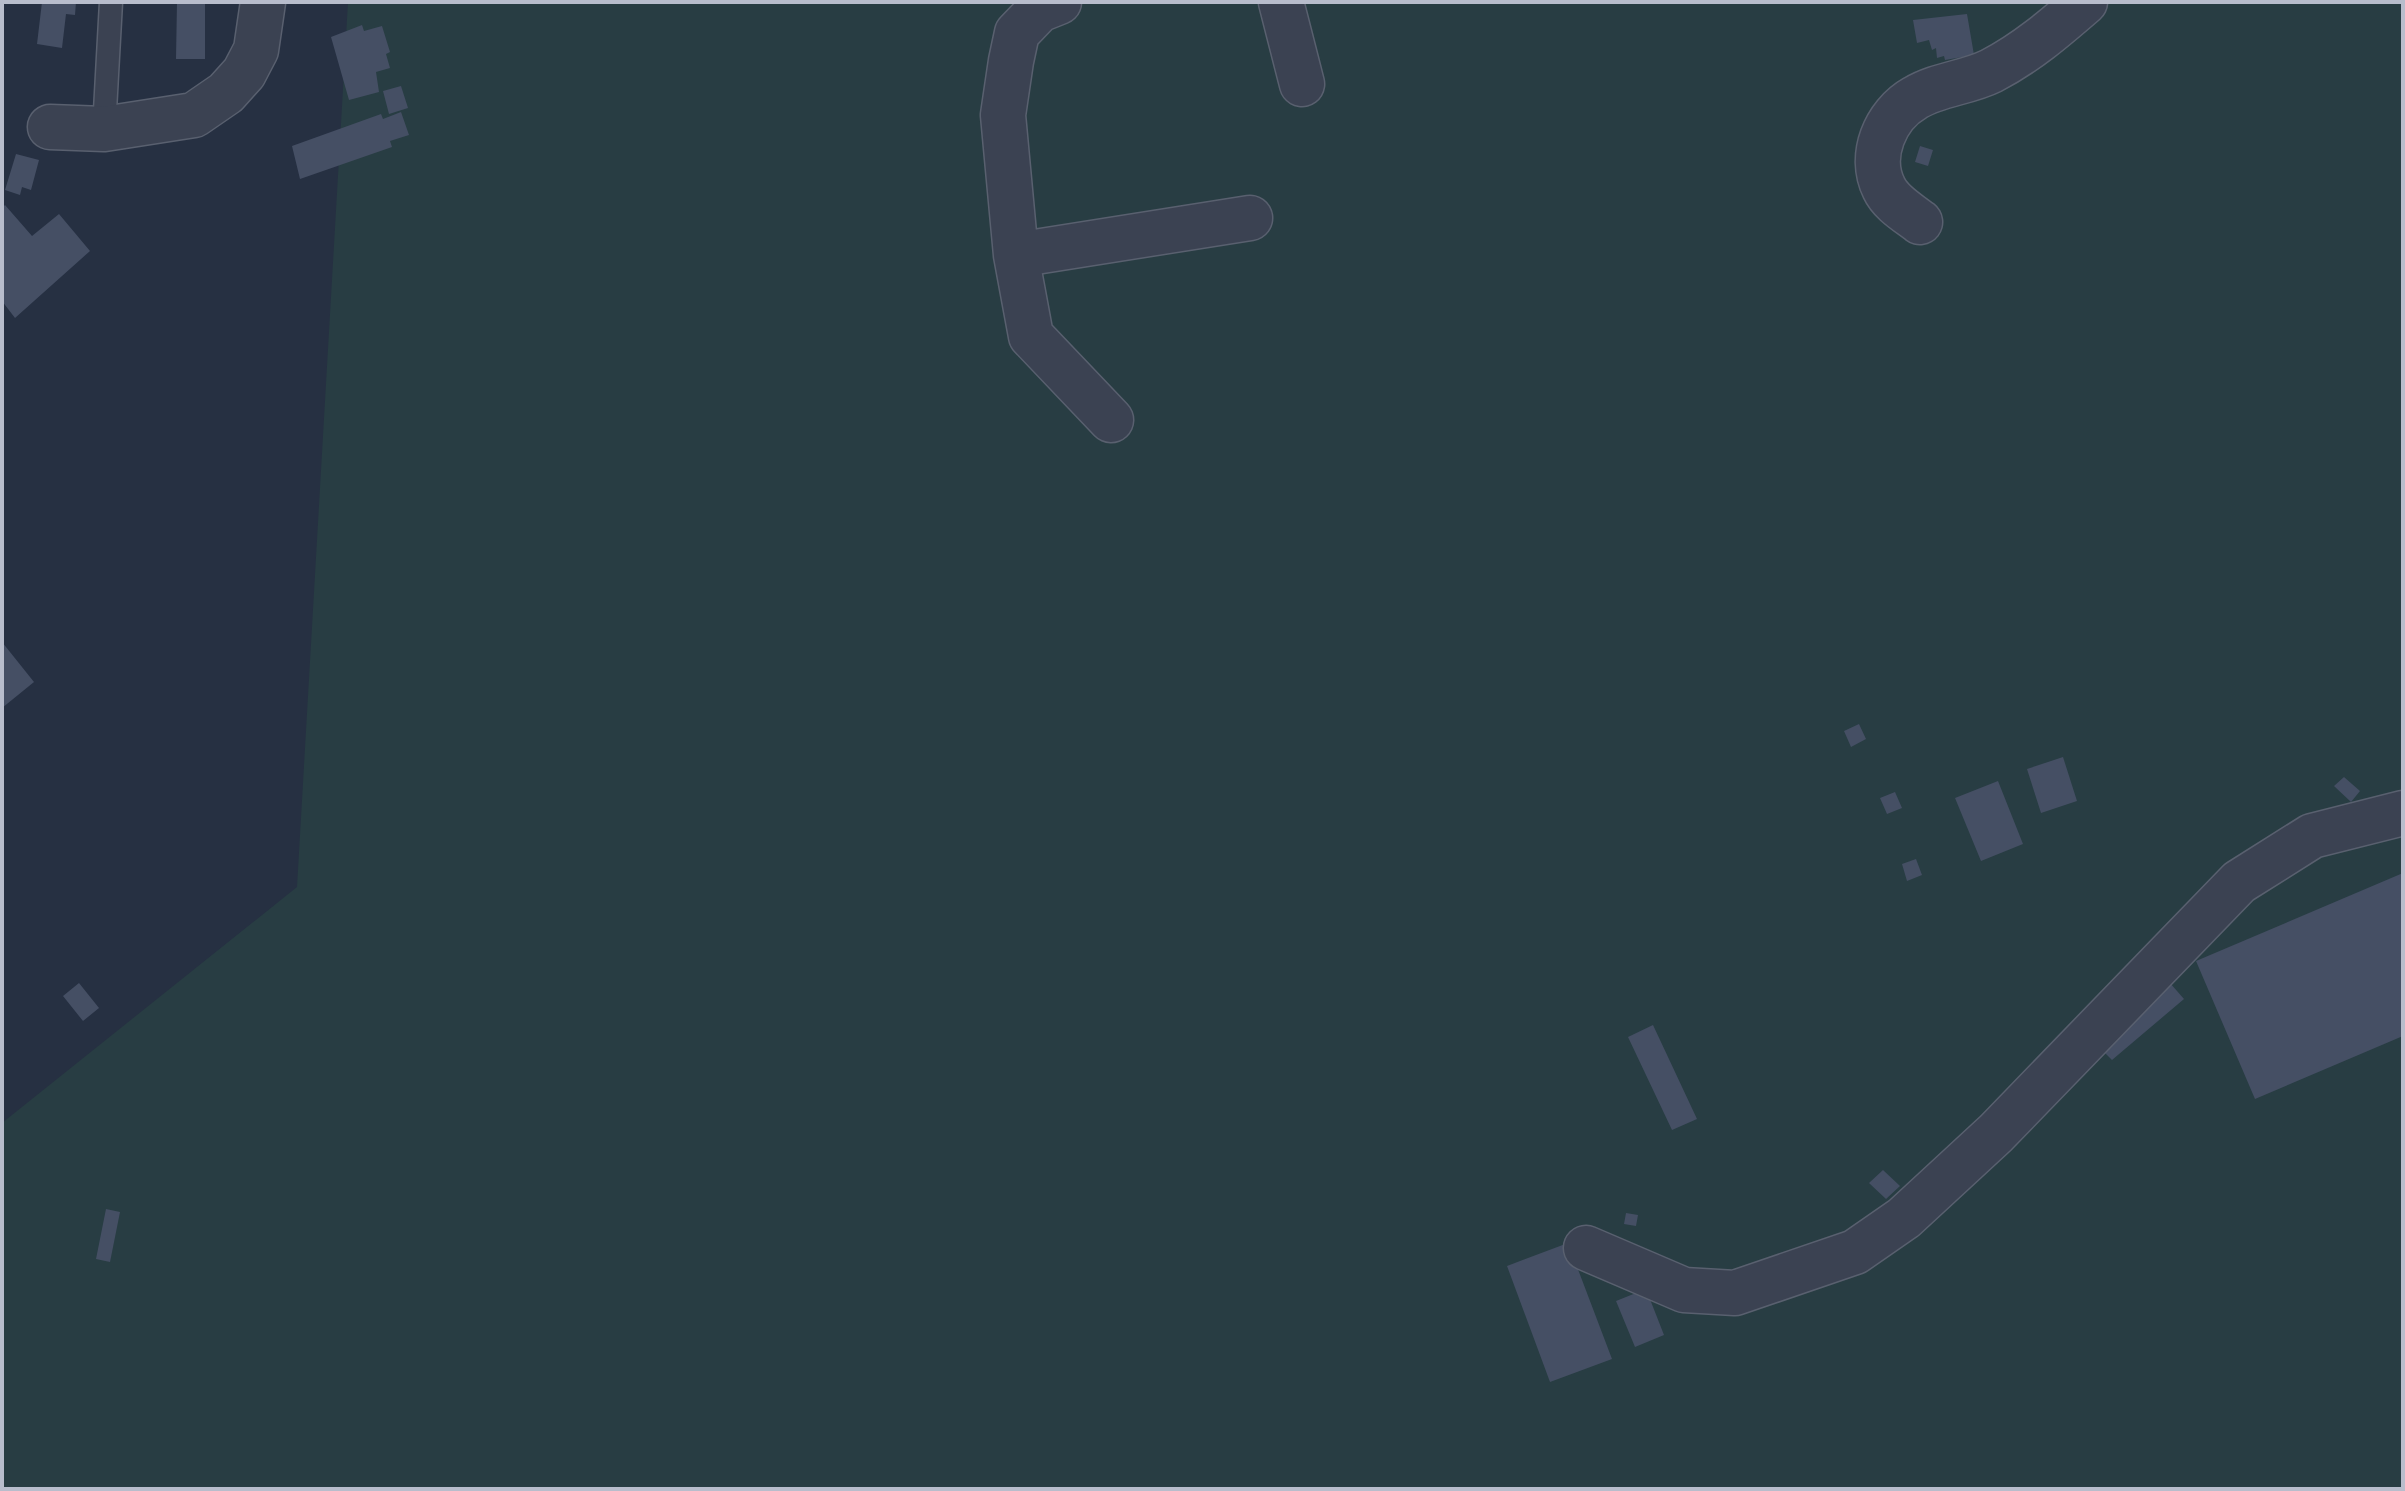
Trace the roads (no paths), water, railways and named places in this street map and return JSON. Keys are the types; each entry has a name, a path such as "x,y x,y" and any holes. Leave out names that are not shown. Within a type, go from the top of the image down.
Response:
{"street":[{"path":"50,127 104,129 194,115 226,93 244,73 256,50 263,2"},
{"path":"1059,2 1039,10 1017,33 1011,61 1003,115 1016,255 1031,336 1111,420"},
{"path":"1281,2 1302,84"},
{"path":"1920,222 1898,206 1884,188 1878,144 1892,119 1914,98 1988,73 2027,50 2085,2"},
{"path":"1016,255 1250,218"},
{"path":"1586,1248 1684,1290 1735,1293 1855,1252 1904,1218 1996,1133 2239,882 2312,836 2403,813"}],"lane":[{"path":"104,129 111,2"}]}
